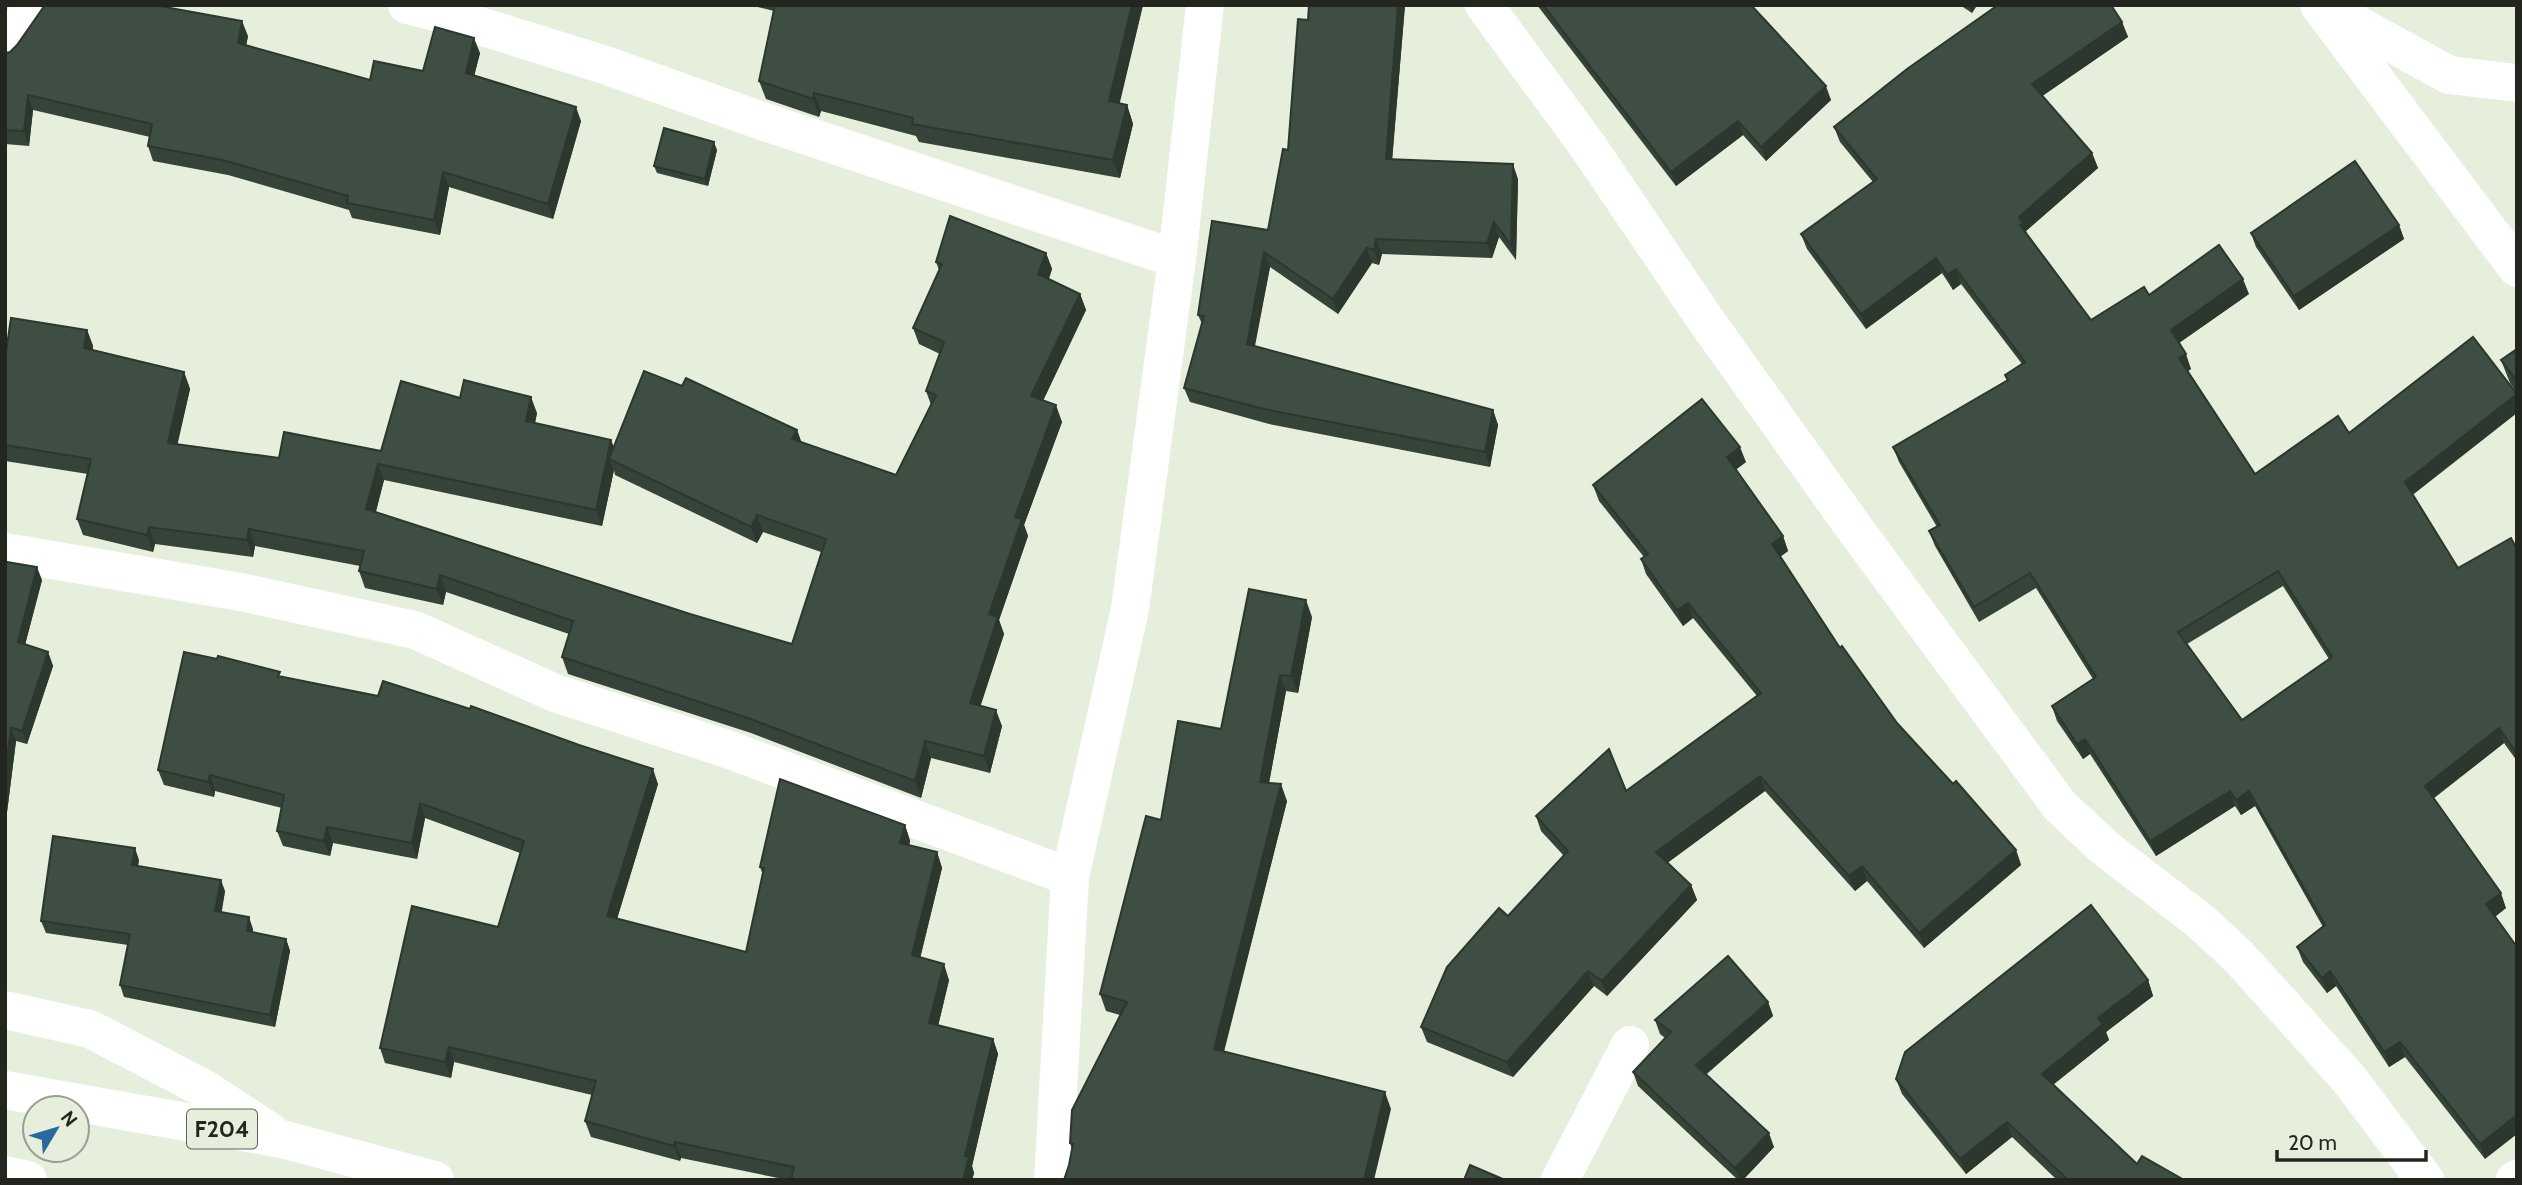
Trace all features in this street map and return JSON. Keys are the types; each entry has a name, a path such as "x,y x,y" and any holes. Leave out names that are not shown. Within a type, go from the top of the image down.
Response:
{"street":[{"path":"5,47 34,5"},
{"path":"407,5 605,65 778,126 1177,259"},
{"path":"1053,1180 1070,877 1130,609 1177,259 1205,5"},
{"path":"1484,5 1587,145 1705,319 1852,525 2060,806 2105,848 2180,905 2238,956 2349,1079 2425,1180"},
{"path":"2321,5 2449,75 2517,83"},
{"path":"2321,5 2517,268"},
{"path":"5,552 241,592 415,630 555,693 730,750 1070,877"},
{"path":"5,1010 90,1029 203,1088 282,1139"},
{"path":"1560,1180 1630,1045"},
{"name":"F204","path":"5,1090 282,1139 435,1180"},
{"path":"5,1175 28,1180"}],"building":[{"path":"45,5 154,5 242,21 238,43 370,80 374,61 423,71 435,27 474,38 466,73 576,107 548,204 443,172 434,220 347,203 348,196 223,160 148,146 152,124 28,95 24,131 5,130 5,53 17,45"},
{"path":"775,5 1132,5 1109,101 1127,105 1113,160 912,124 913,118 814,93 813,99 759,81"},
{"path":"1309,5 1398,5 1386,159 1513,164 1511,245 1494,222 1487,243 1376,239 1374,250 1367,248 1333,299 1264,252 1247,344 1493,410 1485,452 1264,409 1184,388 1204,316 1198,315 1212,221 1268,230 1283,149 1288,150 1298,19 1308,20"},
{"path":"1543,5 1751,5 1826,86 1761,147 1738,121 1671,172"},
{"path":"1998,5 2111,5 2122,22 2032,84 2092,153 2019,217 2023,223 2020,225 2091,320 2144,287 2149,295 2219,245 2243,279 2171,330 2186,354 2179,358 2255,474 2338,416 2349,433 2473,337 2517,394 2405,482 2458,568 2511,538 2517,549 2517,754 2499,728 2425,786 2501,893 2486,904 2517,947 2517,1115 2480,1144 2400,1042 2384,1052 2330,971 2322,978 2297,947 2325,925 2249,791 2236,800 2230,791 2150,841 2085,739 2077,744 2052,706 2096,677 2030,573 1974,607 1929,531 1940,525 1893,447 2008,380 2005,375 2025,362 1956,269 1947,275 1936,258 1861,314 1801,234 1877,179 1834,127 1907,69","holes":["2278,571 2332,657 2242,720 2178,632"]},
{"path":"664,128 714,142 705,179 654,166"},
{"path":"2355,161 2399,225 2294,296 2251,233"},
{"path":"950,216 1046,253 1038,274 1080,294 1031,396 1056,405 1015,517 1022,519 989,614 998,617 970,703 996,710 984,756 925,741 915,781 745,717 562,657 573,621 440,575 437,589 359,571 364,551 249,529 247,540 149,527 147,535 77,519 91,459 5,445 5,359 11,318 87,330 84,348 184,372 168,443 279,458 284,432 381,451 401,381 460,398 464,380 531,397 526,421 611,440 596,510 378,464 366,509 690,614 792,644 826,539 757,515 751,527 609,459 644,371 682,386 686,378 797,430 792,439 896,475 936,395 926,391 944,342 913,328 942,264 936,262"},
{"path":"2517,349 2517,381 2501,360"},
{"path":"1702,399 1740,447 1727,457 1783,536 1772,544 1840,648 1842,646 1897,723 1953,784 1956,781 2016,850 1919,933 1862,866 1849,876 1760,776 1656,852 1691,885 1602,981 1588,971 1507,1062 1421,1027 1447,967 1499,908 1508,916 1568,851 1536,816 1609,749 1626,791 1761,693 1688,603 1677,610 1641,559 1648,554 1593,485"},
{"path":"7,562 37,567 18,642 48,652 22,731 11,727 5,776 5,566"},
{"path":"1249,589 1306,600 1291,676 1280,675 1260,782 1281,784 1214,1049 1385,1092 1364,1180 1064,1180 1073,1144 1070,1143 1072,1110 1127,1002 1100,994 1146,816 1161,820 1178,721 1221,729"},
{"path":"184,652 217,659 218,656 280,672 278,676 378,696 383,681 470,709 471,706 653,769 607,916 746,952 764,868 760,867 780,779 905,825 900,843 937,852 912,955 944,964 929,1023 993,1039 965,1156 969,1157 963,1180 791,1180 794,1167 675,1142 674,1146 585,1121 596,1081 449,1047 445,1062 380,1048 412,906 498,927 524,841 420,803 412,843 327,827 324,841 277,831 284,795 210,775 208,782 158,770"},
{"path":"53,836 135,848 132,865 221,880 215,911 249,917 247,931 286,939 270,1015 120,985 130,934 41,921"},
{"path":"2091,905 2148,980 2098,1018 2103,1024 2042,1074 2137,1164 2142,1156 2184,1180 2068,1180 2007,1122 1960,1159 1896,1079 1905,1052"},
{"path":"1728,956 1768,1002 1696,1065 1769,1133 1735,1168 1633,1072 1671,1032 1655,1020"},
{"path":"1470,1165 1505,1180 1464,1180"}]}
